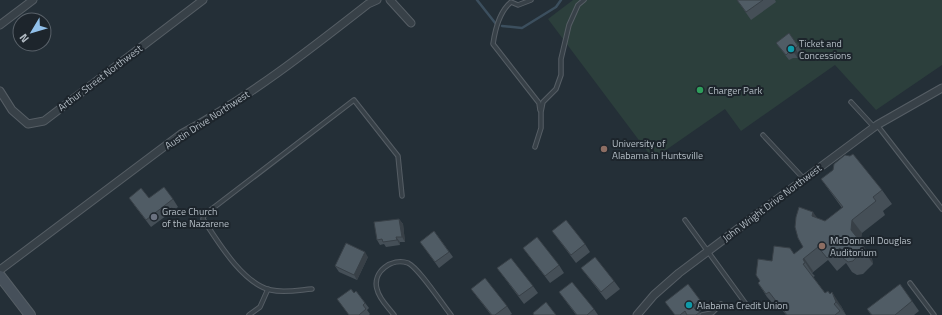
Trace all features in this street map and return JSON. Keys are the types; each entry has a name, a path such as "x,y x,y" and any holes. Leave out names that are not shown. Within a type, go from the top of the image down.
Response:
{"main road":[{"path":"0,276 30,315"}],"street":[{"path":"0,25 33,0"},
{"name":"Arthur Street Northwest","path":"0,92 12,110 28,124 44,121 203,0"},
{"name":"Austin Drive Northwest","path":"0,270 181,134 214,116 250,92 368,4 377,0"},
{"path":"390,0 411,23"},
{"name":"John Wright Drive Northwest","path":"637,315 654,296 679,273 804,179 876,126 942,88"}],"lane":[{"path":"531,0 518,5 511,2 504,7 494,35 493,44 539,103 541,112 541,128 535,147"},
{"path":"541,112 544,102 556,89 559,83 561,75 561,59 568,25 578,5 584,0"},
{"path":"312,289 283,291 268,289 256,283 244,274 218,243 203,219 204,215 354,100 398,156 402,196"},
{"path":"851,102 876,126 942,209"},
{"path":"763,135 804,179"},
{"path":"685,220 746,304"},
{"path":"394,315 380,297 376,288 378,277 383,268 390,263 398,262 408,263 416,269 451,315"},
{"path":"910,284 934,315"},
{"path":"248,315 260,306 268,289"},
{"path":"702,315 712,313 721,304"}],"green space":[{"name":"Charger Park","path":"573,0 942,0 942,65 876,110 835,65 741,131 725,109 653,159 548,19"}],"building":[{"path":"737,0 763,0 746,12"},
{"path":"789,33 798,46 795,48 794,53 789,52 786,55 776,43"},
{"path":"853,154 882,190 873,197 876,201 852,220 851,230 863,245 863,250 853,261 848,262 843,258 840,248 827,258 818,247 803,259 805,263 803,264 825,293 828,291 830,294 832,292 836,302 834,304 840,311 835,315 787,315 769,292 766,294 758,283 760,281 756,275 758,259 772,261 774,246 790,248 794,254 803,247 798,238 795,227 799,207 813,212 812,216 825,221 843,207 821,179 833,170 834,164 845,155 850,156"},
{"path":"164,187 173,199 146,220 129,198 141,188 149,198"},
{"path":"399,219 402,237 396,237 397,240 383,242 382,239 377,240 374,222"},
{"path":"566,220 585,244 571,255 552,231"},
{"path":"434,231 449,252 435,262 420,242"},
{"path":"537,237 559,265 545,276 523,248"},
{"path":"346,243 365,252 354,275 335,266"},
{"path":"595,257 614,281 601,292 581,268"},
{"path":"511,258 533,286 519,296 497,268"},
{"path":"485,278 507,306 495,315 492,315 471,289"},
{"path":"572,282 594,309 587,315 577,315 559,292"},
{"path":"688,284 700,300 694,305 694,308 700,312 696,315 687,315 685,311 680,315 675,315 665,302"},
{"path":"900,284 912,301 895,315 872,315 867,309"},
{"path":"351,289 354,293 356,291 365,303 363,305 366,309 359,315 349,315 337,299"},
{"path":"546,302 556,315 534,315 533,313"}],"waterway":[{"path":"477,0 496,24"},
{"path":"502,26 522,28 556,7 561,0"}],"place":[{"name":"Ticket and Concessions","path":"791,49"},
{"name":"Charger Park","path":"700,90"},
{"name":"University of Alabama in Huntsville","path":"604,149"},
{"name":"Grace Church of the Nazarene","path":"154,217"},
{"name":"McDonnell Douglas Auditorium","path":"822,246"},
{"name":"Alabama Credit Union","path":"689,305"}]}
